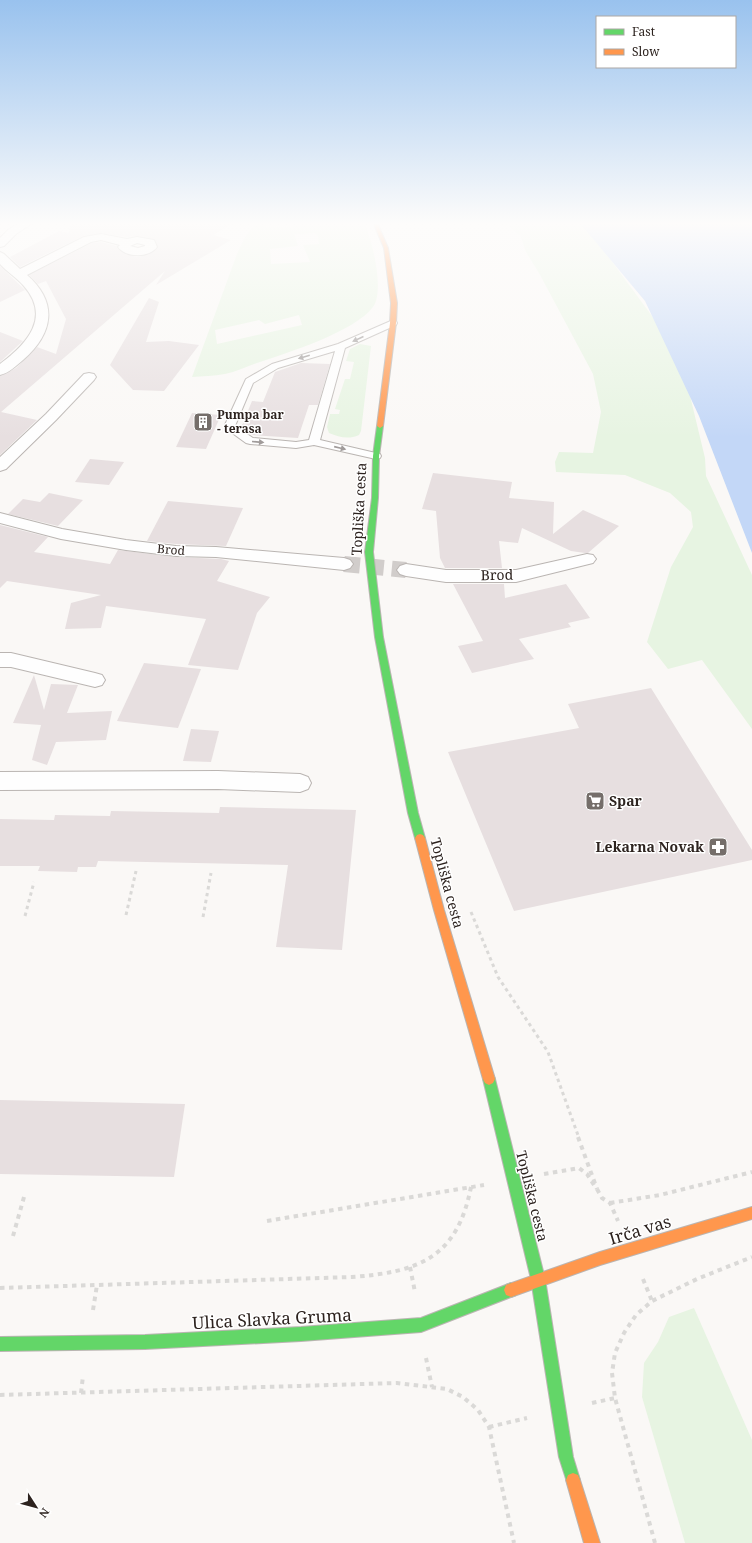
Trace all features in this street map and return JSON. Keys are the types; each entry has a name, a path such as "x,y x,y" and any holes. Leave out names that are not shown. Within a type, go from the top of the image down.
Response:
{"main road":[{"name":"Topliška cesta","path":"393,294 394,303 393,322 376,456 375,498 369,552 379,637 413,813 439,910 489,1079 538,1279 566,1457 592,1543"},
{"name":"Irča vas","path":"538,1279 631,1249 752,1213"},
{"name":"Ulica Slavka Gruma","path":"0,1344 153,1342 300,1334 421,1325 538,1279"}],"street":[{"path":"0,371 29,347 41,331 44,314 36,294"},
{"path":"0,466 51,417 89,377"},
{"name":"Brod","path":"0,518 61,534 126,545 176,551 216,552 344,564"},
{"name":"Brod","path":"406,570 446,576 516,576 587,559"},
{"path":"0,660 11,660 95,680"},
{"path":"0,780 218,780 300,783"}],"lane":[{"path":"376,456 314,442 296,445 250,441 229,427 249,381 275,366 341,346 393,322"},
{"path":"314,442 341,346"}],"path":[{"path":"126,915 136,871"},
{"path":"203,917 212,872"},
{"path":"25,916 34,882"},
{"path":"469,906 498,977 548,1052 597,1189"},
{"path":"566,1170 579,1168 587,1174 602,1198 610,1203 660,1195 752,1172"},
{"path":"0,1288 361,1276 387,1273 410,1268 433,1256 450,1243 461,1224 471,1188 267,1221"},
{"path":"13,1236 24,1197"},
{"path":"655,1543 615,1398 612,1373 615,1354 624,1332 636,1315 652,1301 697,1278 752,1257"},
{"path":"0,1395 397,1383 447,1389 463,1397 478,1410 489,1427 514,1543"}],"green space":[{"path":"222,294 377,294 373,307 364,316 351,325 319,341 233,372 221,375 192,377","holes":["299,315 302,325 217,344 215,330 259,320 265,324"]},
{"path":"550,294 636,294 680,354 705,458 706,476 752,575 752,729 702,660 668,669 647,642 671,567 693,527 691,512 670,493 625,475 556,472 555,462 559,452 593,453 601,412 593,374"},
{"path":"360,344 371,346 361,431 359,435 355,437 340,437 329,433 327,427 330,414 339,414 340,410 335,409 345,379 350,379 354,362 346,361 350,349"},
{"path":"694,1308 752,1440 752,1543 685,1543 642,1397 644,1363 658,1342 669,1317"}],"water":[{"path":"639,294 752,294 752,553 699,416 645,301"}],"building":[{"path":"0,294 17,294 0,302"},
{"path":"53,294 138,294 1,412 37,420 0,455 0,376 16,368 37,347 56,354 66,319"},
{"path":"149,298 159,302 146,342 169,341 199,345 164,391 133,390 110,365"},
{"path":"0,332 23,341 0,362"},
{"path":"301,363 330,364 318,405 309,405 298,438 252,435 241,428 252,401 263,402 275,372"},
{"path":"192,413 221,415 206,449 176,447"},
{"path":"90,459 124,462 109,485 75,482"},
{"path":"433,473 512,482 509,498 554,502 553,534 583,510 619,526 588,553 571,551 522,528 518,543 499,541 502,568 445,568 440,558 436,511 422,509"},
{"path":"49,493 83,500 58,526 8,514 23,499 40,502"},
{"path":"168,501 243,508 226,546 147,541"},
{"path":"0,525 48,537 34,552 110,564 118,550 176,557 221,559 229,561 217,581 270,597 257,613 238,670 188,665 206,619 106,606 101,628 65,629 71,603 101,595 7,581 0,588"},
{"path":"453,584 504,584 505,598 566,584 590,618 568,623 571,627 519,639 534,659 472,673 458,646 483,641"},
{"path":"144,663 201,669 178,728 117,721"},
{"path":"34,675 44,710 51,684 78,685 67,713 112,711 106,740 56,742 47,765 32,760 41,725 13,723"},
{"name":"Spar","path":"651,688 752,850 752,860 514,911 448,752 579,728 568,704"},
{"path":"191,729 219,731 211,762 183,761"},
{"path":"220,807 356,810 342,950 276,947 288,865 98,861 96,867 78,867 77,872 38,871 40,866 0,866 0,819 54,820 55,815 110,816 111,811 219,813"},
{"path":"0,1100 185,1104 174,1177 0,1174"}],"tunnel":[{"path":"344,564 406,570"}],"traffic: fast":[{"path":"380,426 376,456 375,498 369,552 379,637 413,813 420,838"},
{"path":"489,1079 538,1279 566,1457 573,1480"},
{"path":"0,1344 145,1342 301,1334 421,1325 511,1290"}],"traffic: slow":[{"path":"380,426 393,323 394,303 393,294"},
{"path":"420,838 439,910 489,1079"},
{"path":"511,1290 600,1258 752,1213"},
{"path":"573,1480 592,1543"}],"place":[{"name":"Pumpa bar - terasa","path":"203,422"},
{"name":"Spar","path":"595,801"},
{"name":"Lekarna Novak","path":"718,847"}]}
